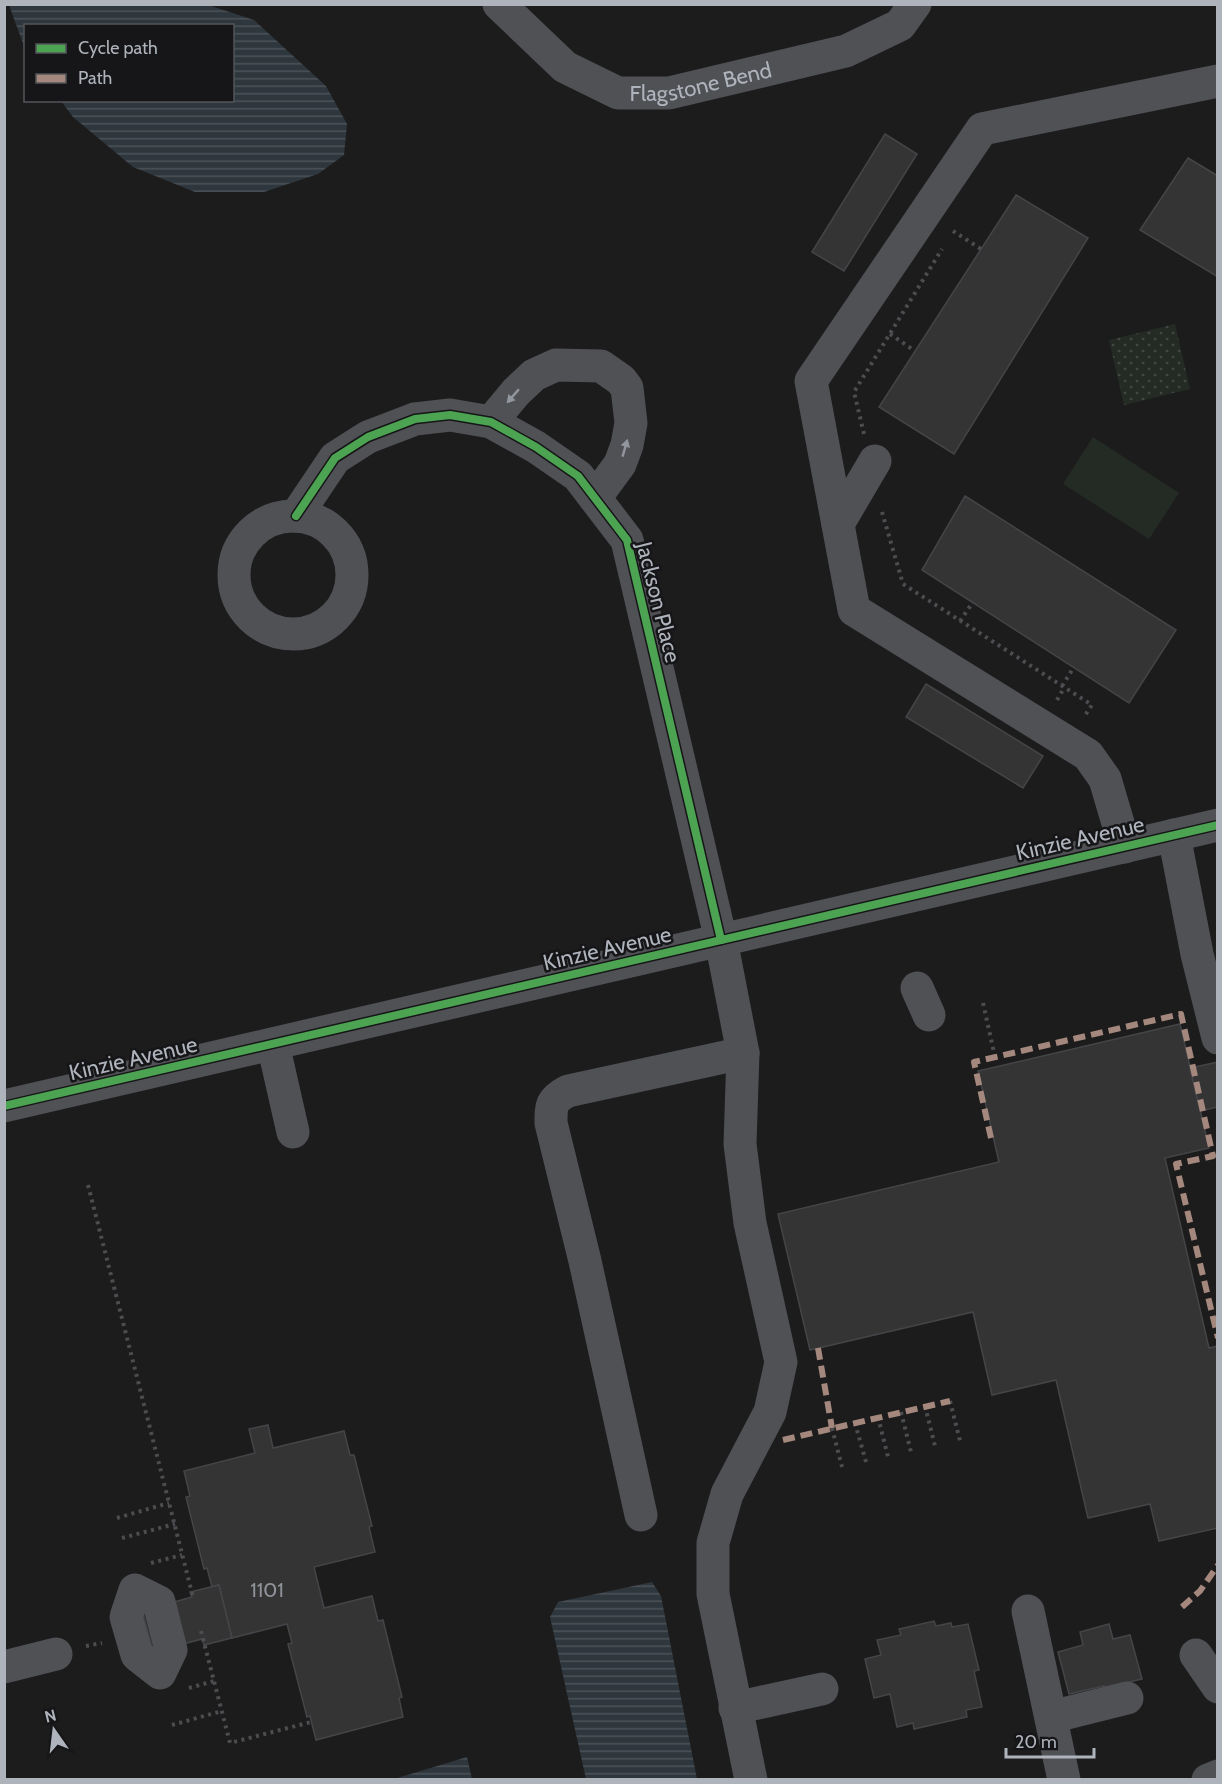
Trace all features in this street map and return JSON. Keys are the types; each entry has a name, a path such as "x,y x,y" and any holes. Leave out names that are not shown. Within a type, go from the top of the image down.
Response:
{"street":[{"name":"Flagstone Bend","path":"499,4 565,67 618,93 669,93 846,51 900,25 915,4"},
{"path":"1125,847 1105,779 1088,755 854,610 811,381 982,129 1218,81"},
{"path":"491,422 516,392 534,375 556,365 601,366 621,380 627,388 631,423 627,445 620,464 595,498"},
{"name":"Jackson Place","path":"296,516 335,458 368,437 415,419 450,415 491,422 536,447 578,476 627,540 721,940 743,1053 740,1144 750,1223 781,1362 770,1412 727,1494 713,1543 713,1594 751,1779"},
{"path":"838,524 869,449"},
{"name":"Kinzie Avenue","path":"4,1106 1218,825"},
{"path":"1174,835 1197,954 1218,1038"},
{"path":"273,1044 293,1132"},
{"path":"641,1515 551,1123 551,1107 557,1097 568,1092 743,1053"},
{"path":"1028,1611 1064,1779"},
{"path":"4,1666 56,1654"},
{"path":"1196,1655 1218,1687"},
{"path":"735,1708 822,1689"},
{"path":"1051,1717 1127,1698"},
{"path":"1208,1779 1218,1776"}],"path":[{"path":"958,222 952,232 981,249"},
{"path":"869,449 854,392 945,244"},
{"path":"890,334 915,351"},
{"path":"882,511 903,584 1092,705"},
{"path":"960,621 973,602"},
{"path":"1062,686 1074,667"},
{"path":"983,1003 995,1057"},
{"path":"88,1185 194,1600"},
{"path":"950,1401 960,1441"},
{"path":"925,1406 935,1446"},
{"path":"901,1412 911,1452"},
{"path":"878,1417 888,1457"},
{"path":"855,1423 866,1462"},
{"path":"832,1428 842,1467"},
{"path":"117,1518 169,1503"},
{"path":"122,1538 175,1524"},
{"path":"140,1566 182,1555"},
{"path":"200,1623 230,1743 311,1722"},
{"path":"56,1654 131,1635"},
{"path":"172,1725 222,1711"}],"shaded area":[{"path":"9,5 208,5 254,20 326,86 347,124 344,155 318,174 264,192 195,192 133,167 73,117 62,102 234,102 234,24 24,24 24,46"},
{"path":"1175,324 1190,389 1124,405 1109,340"},
{"path":"1093,437 1179,493 1149,539 1063,484"},
{"path":"652,1582 661,1596 697,1779 586,1779 550,1617 558,1602"},
{"path":"467,1757 472,1779 394,1779"}],"building":[{"path":"885,134 917,154 844,271 812,252"},
{"path":"1188,158 1218,176 1218,277 1140,230"},
{"path":"1016,195 1088,238 954,454 879,407"},
{"path":"965,496 1176,630 1129,703 922,570"},
{"path":"926,684 1043,756 1023,788 906,717"},
{"path":"1180,1024 1209,1148 1165,1158 1209,1348 1218,1346 1218,1528 1159,1541 1150,1504 1088,1518 1056,1380 992,1395 973,1312 810,1350 778,1214 999,1162 978,1071"},
{"path":"1218,1062 1218,1107 1200,1111 1190,1068"},
{"path":"268,1425 273,1448 344,1431 350,1455 354,1455 372,1526 369,1527 375,1552 314,1567 324,1608 372,1596 378,1621 383,1620 402,1697 399,1698 403,1717 316,1740 310,1716 307,1717 288,1644 292,1643 287,1624 232,1638 219,1585 212,1587 207,1568 204,1569 186,1497 190,1496 184,1471 255,1453 249,1429"},
{"path":"219,1585 232,1638 204,1645 202,1639 153,1652 142,1611 192,1597 190,1592"},
{"path":"934,1621 936,1626 951,1623 952,1627 968,1624 979,1670 974,1671 982,1707 966,1710 967,1717 914,1729 913,1723 897,1727 890,1694 874,1698 865,1659 881,1655 877,1640 901,1635 899,1629"},
{"path":"1109,1624 1113,1639 1130,1635 1142,1679 1069,1694 1058,1652 1083,1645 1080,1632"}],"marked path":[{"path":"991,1138 974,1062 1181,1014 1213,1156 1176,1164 1218,1338"},
{"path":"818,1348 832,1428"},
{"path":"783,1440 950,1401"},
{"path":"1182,1607 1200,1591 1218,1565"}],"cycle path":[{"path":"296,516 335,458 368,437 415,419 450,415 491,422 536,447 578,476 627,540 721,940"},
{"path":"4,1106 1218,825"}]}
